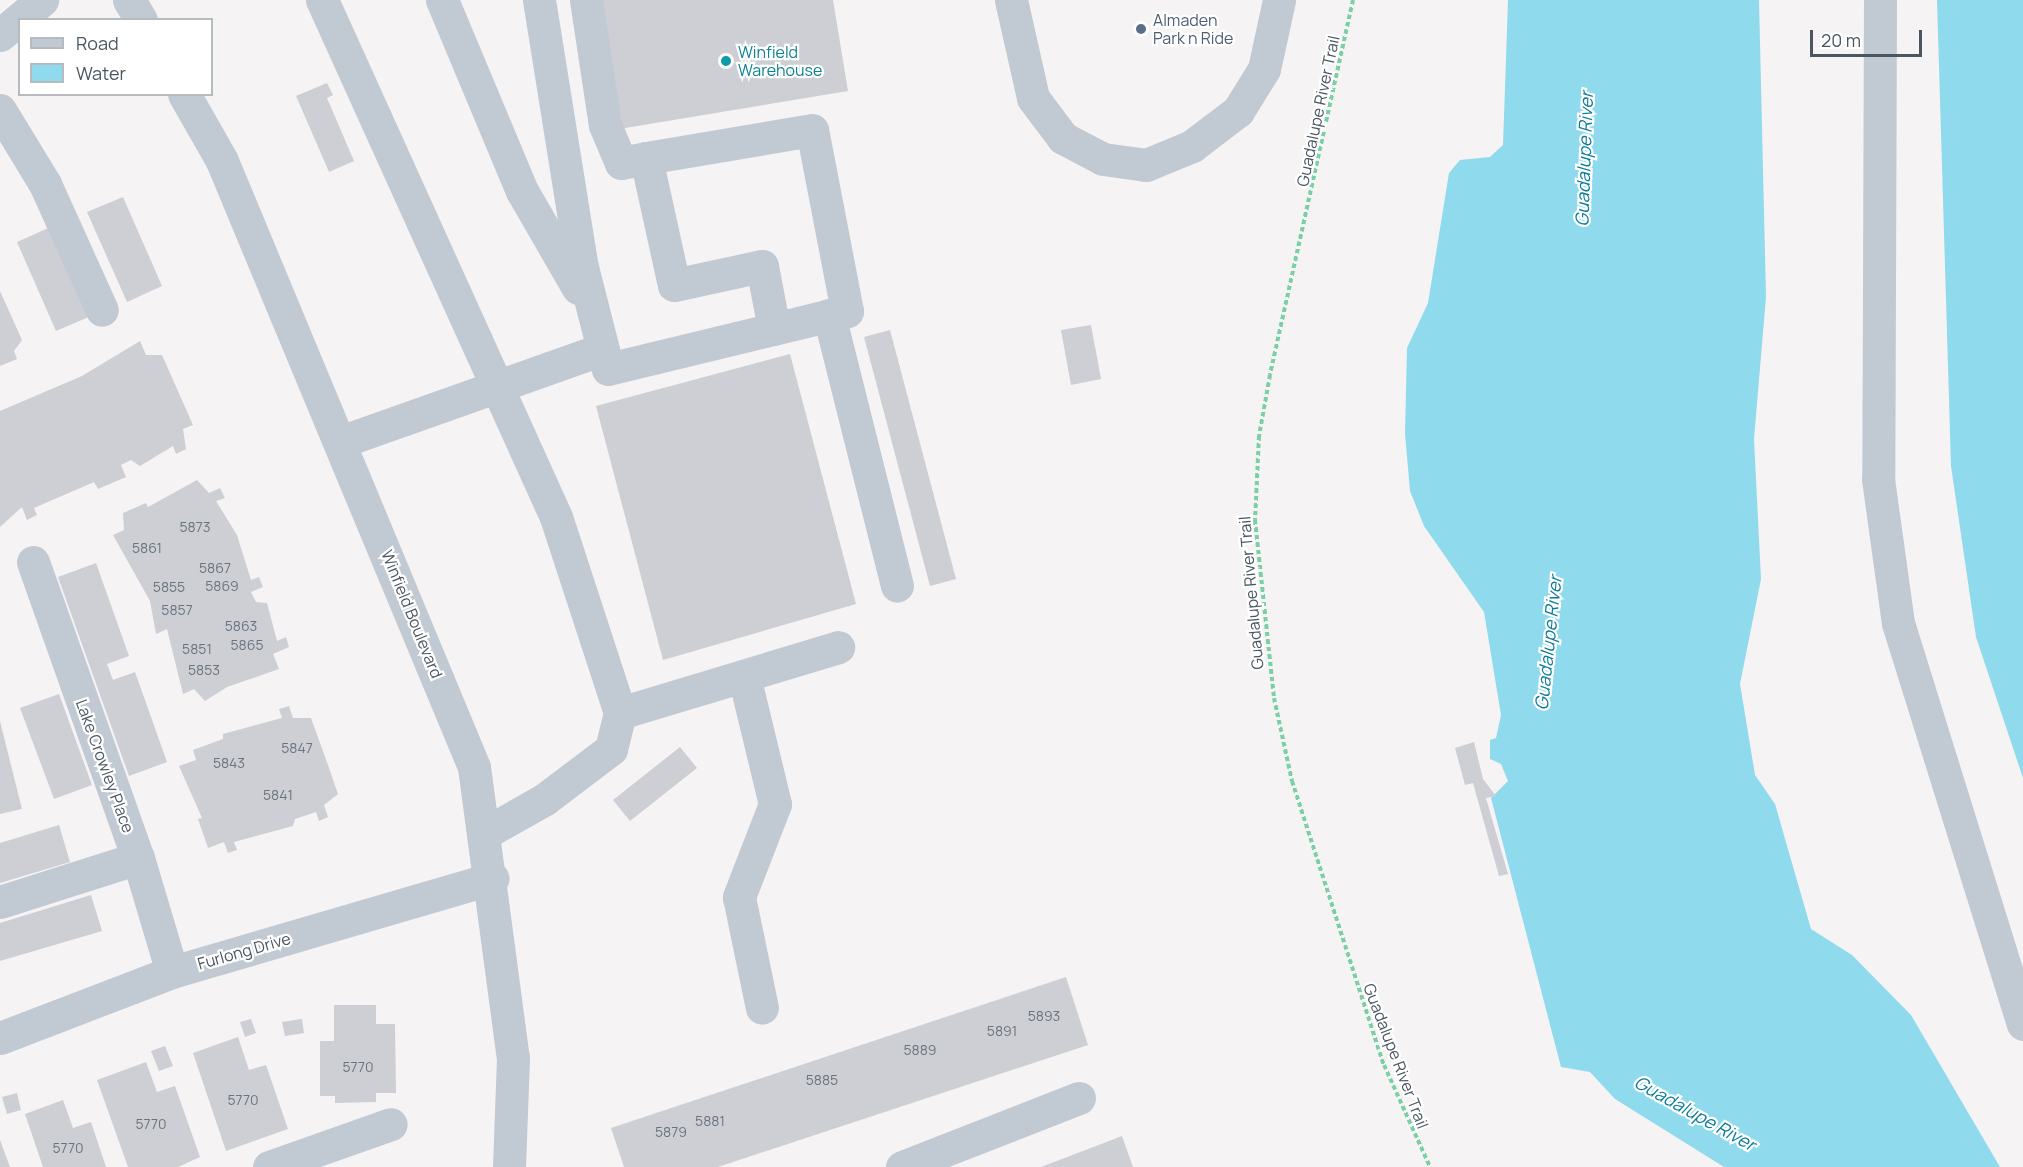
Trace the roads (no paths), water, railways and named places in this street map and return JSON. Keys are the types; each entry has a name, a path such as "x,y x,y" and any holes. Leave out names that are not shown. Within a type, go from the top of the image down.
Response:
{"street":[{"path":"20,18 42,0"},
{"path":"129,0 140,18"},
{"path":"322,0 556,517 620,713 611,748 545,800 485,833"},
{"path":"442,0 522,191 594,317"},
{"path":"539,0 594,317 608,369 847,311 812,130 621,163 605,125 586,0"},
{"path":"1011,0 1033,98 1064,138 1103,159 1146,165 1192,146 1238,111 1264,69 1279,0"},
{"path":"1880,0 1878,479 1898,623 2023,1024"},
{"path":"0,35 18,20"},
{"name":"Winfield Boulevard","path":"185,96 222,161 474,767 493,878 513,1058 509,1167"},
{"path":"0,110 45,184 102,310"},
{"path":"646,158 674,285 762,266 774,329"},
{"path":"829,315 897,586"},
{"path":"340,442 602,349"},
{"name":"Lake Crowley Place","path":"33,562 138,858 172,972"},
{"path":"620,713 838,648"},
{"path":"744,676 775,804 739,897 762,1008"},
{"path":"0,902 138,858"},
{"name":"Furlong Drive","path":"0,1038 172,972 493,878"},
{"path":"902,1167 1079,1098"},
{"path":"269,1167 391,1124"}],"water":[{"name":"Guadalupe River","path":"1508,0 1759,0 1766,297 1754,439 1761,579 1740,684 1755,775 1775,804 1811,929 1852,955 1911,1015 2000,1167 1724,1167 1615,1099 1590,1072 1561,1067 1491,798 1508,781 1501,764 1490,759 1490,740 1496,738 1501,715 1484,612 1424,526 1410,491 1405,433 1407,348 1428,303 1449,173 1460,160 1490,157 1503,145"},
{"path":"1937,0 2023,0 2023,778 1976,637 1951,466"}],"place":[{"name":"Almaden Park n Ride","path":"1141,29"},
{"name":"Winfield Warehouse","path":"726,61"}]}
